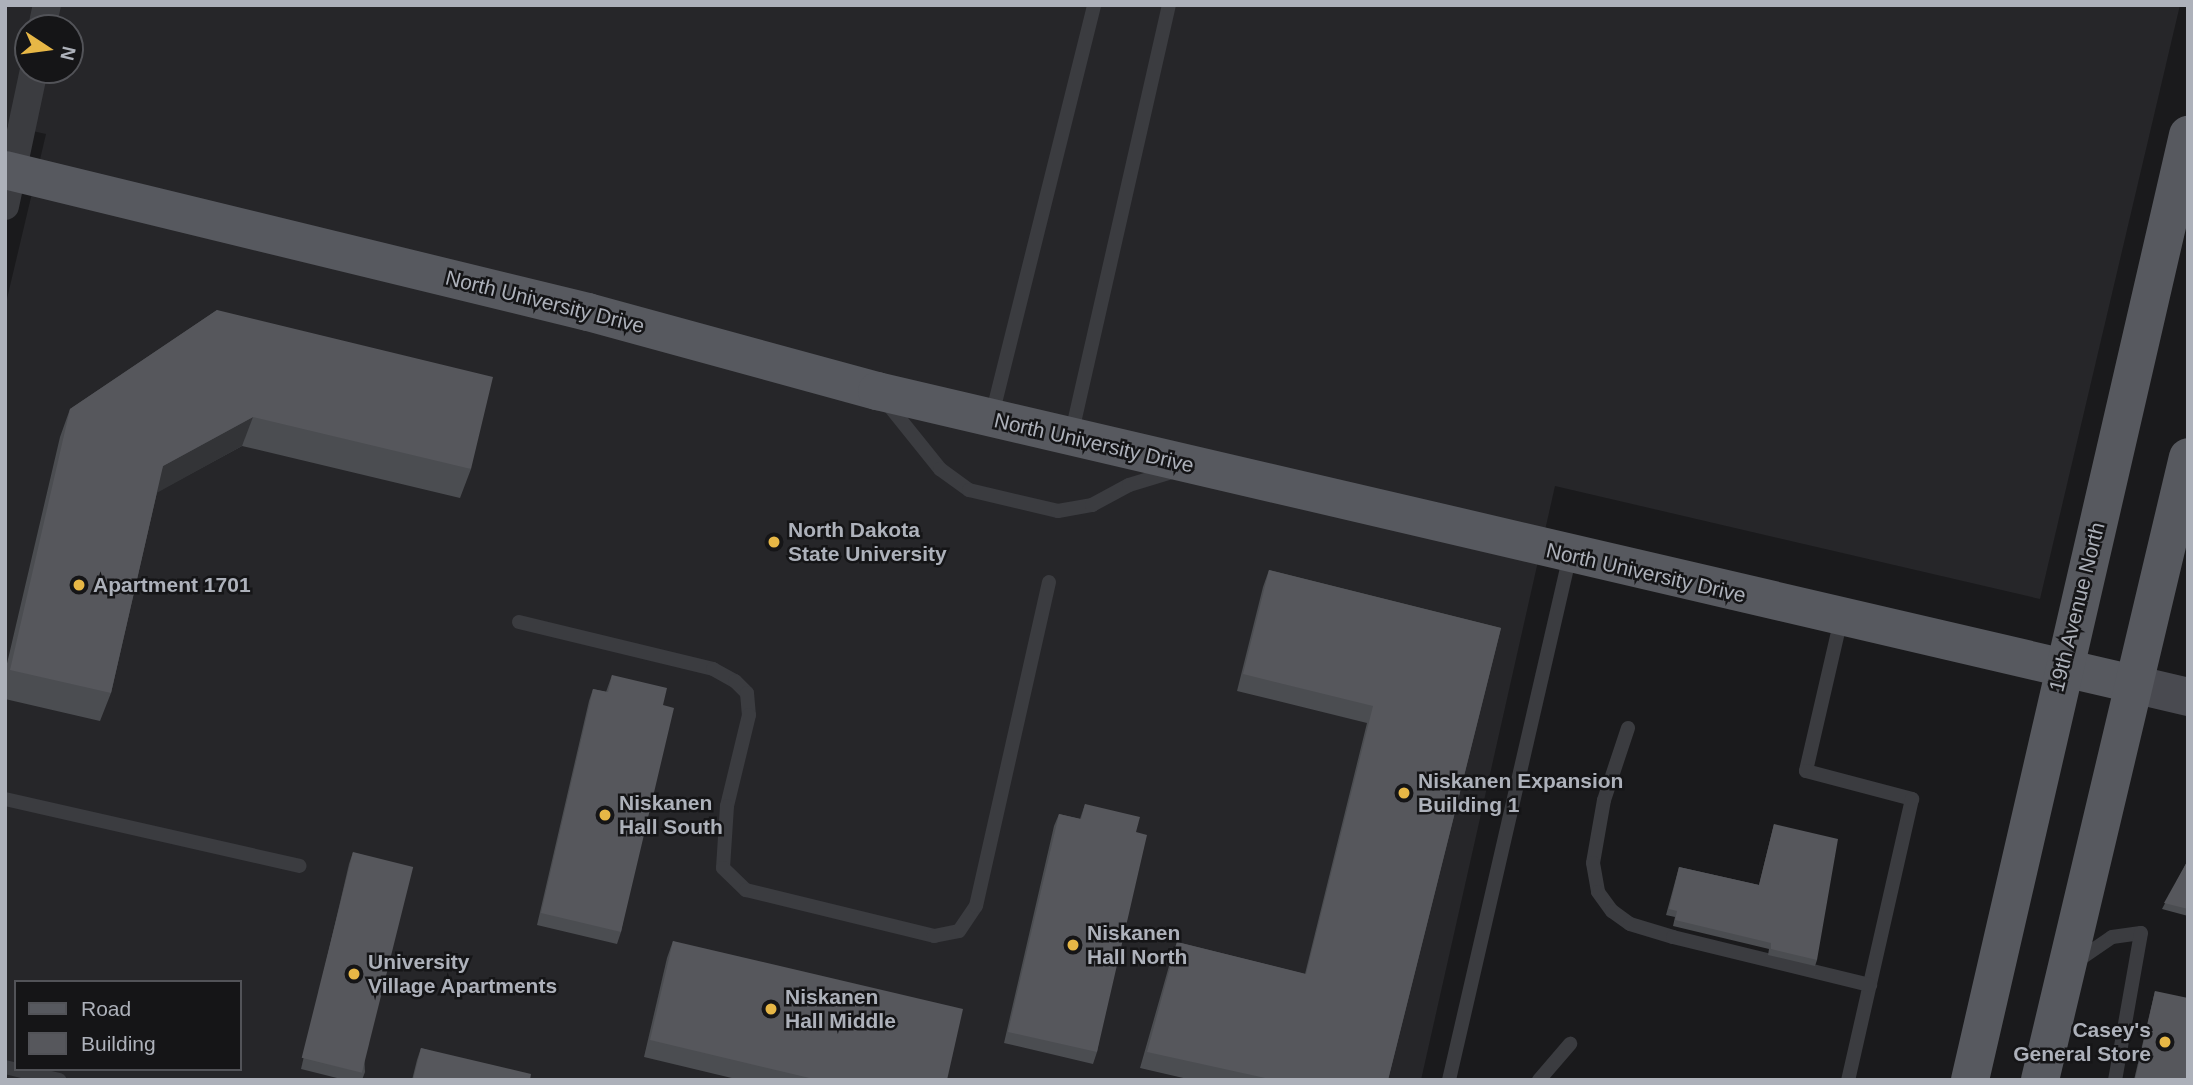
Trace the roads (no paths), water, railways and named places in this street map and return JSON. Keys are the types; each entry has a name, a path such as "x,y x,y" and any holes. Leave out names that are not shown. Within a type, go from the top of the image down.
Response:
{"main road":[{"name":"19th Avenue North","path":"1970,1080 2062,669 2188,135"},
{"name":"North University Drive","path":"7,182 588,312 877,391 1841,619 2188,697"},
{"path":"2040,1080 2188,457"}],"street":[{"path":"7,182 31,84"}],"lane":[{"path":"991,418 1094,5"},
{"path":"1071,437 1169,5"},
{"path":"877,391 940,469 970,490 1058,511 1092,505 1129,485 1194,466"},
{"path":"1449,1080 1570,555"},
{"path":"519,622 713,669 734,681 747,693 750,715 727,806 723,868 746,890 934,936 959,931 976,906 1049,582"},
{"path":"1841,619 1805,771 1912,799 1848,1080"},
{"path":"1628,728 1604,800 1593,863 1598,892 1612,911 1630,923 1673,937 1870,985"},
{"path":"5,799 299,866"},
{"path":"2067,968 2112,937 2141,933 2115,1080"},
{"path":"1539,1080 1570,1044"},
{"path":"20,1071 51,1079"}],"place":[{"name":"North Dakota State University","path":"774,542"},
{"name":"Apartment 1701","path":"79,585"},
{"name":"Niskanen Expansion Building 1","path":"1404,793"},
{"name":"Niskanen Hall South","path":"605,815"},
{"name":"Niskanen Hall North","path":"1073,945"},
{"name":"University Village Apartments","path":"354,974"},
{"name":"Niskanen Hall Middle","path":"771,1009"},
{"name":"Casey's General Store","path":"2165,1042"}]}
